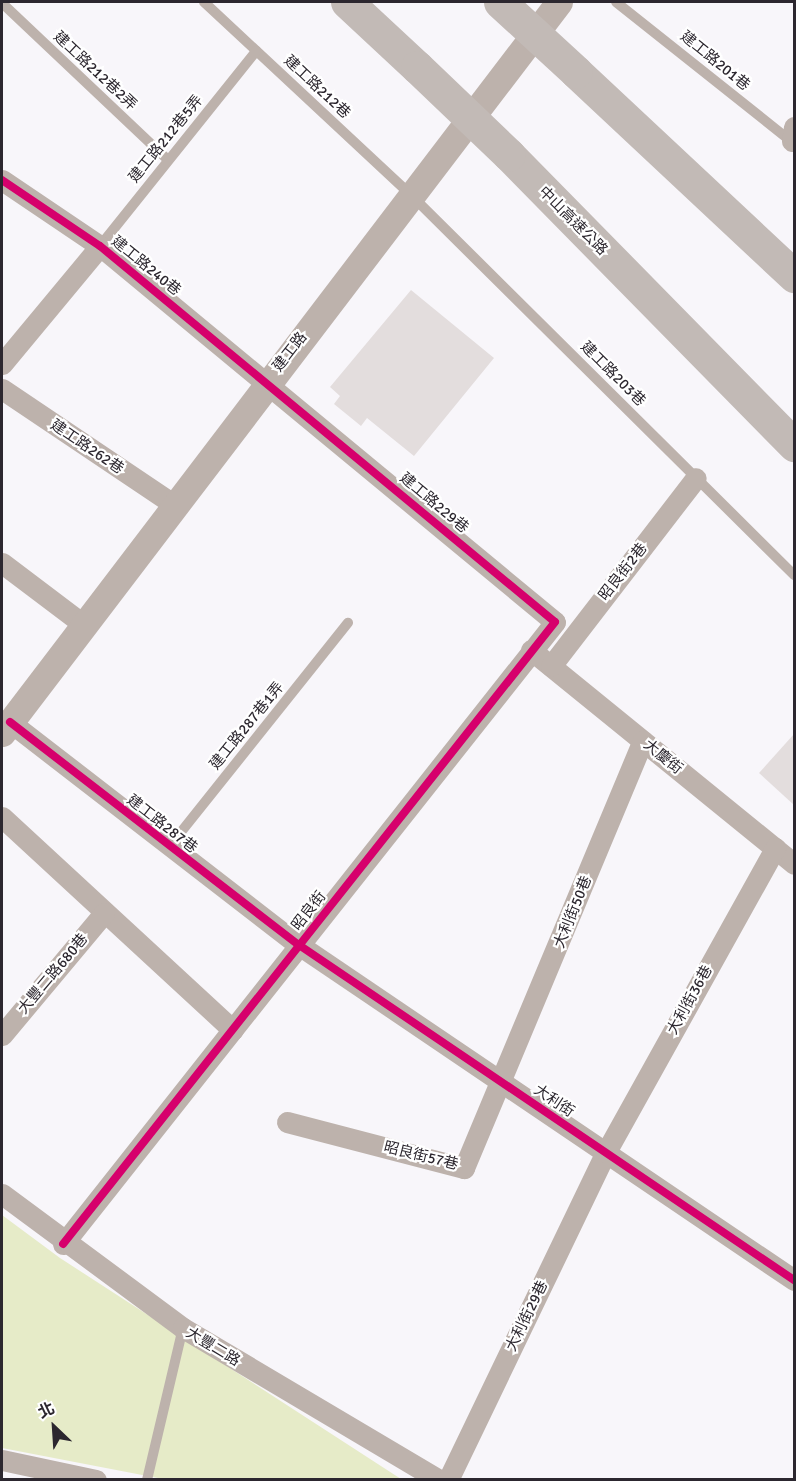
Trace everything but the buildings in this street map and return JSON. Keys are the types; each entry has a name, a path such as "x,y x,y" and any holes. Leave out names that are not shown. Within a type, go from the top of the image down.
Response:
{"highway":[{"name":"中山高速公路","path":"347,2 509,155 795,445"},
{"path":"500,2 795,276"}],"street":[{"name":"建工路","path":"6,728 173,504 559,2"},
{"name":"建工路240巷","path":"2,180 100,246 267,381"},
{"path":"2,364 100,246"},
{"name":"建工路229巷","path":"267,381 555,622 531,650"},
{"name":"建工路262巷","path":"2,389 173,504"},
{"name":"昭良街2巷","path":"551,666 696,478"},
{"path":"2,563 83,624"},
{"name":"大慶街","path":"531,650 795,864"},
{"name":"昭良街","path":"63,1244 531,650"},
{"name":"建工路287巷","path":"6,728 299,945"},
{"name":"大利街50巷","path":"504,1083 643,741"},
{"path":"2,817 233,1030"},
{"name":"大利街36巷","path":"606,1152 775,848"},
{"name":"大豐二路680巷","path":"2,1035 104,913"},
{"name":"大利街","path":"299,945 795,1280"},
{"name":"昭良街57巷","path":"287,1122 465,1168 504,1083"},
{"name":"大利街29巷","path":"448,1479 606,1152"},
{"name":"大豐二路","path":"2,1194 63,1244 183,1328 439,1479"},
{"path":"2,1460 96,1479"}],"lane":[{"name":"建工路212巷","path":"204,2 411,195"},
{"name":"建工路201巷","path":"616,2 794,137"},
{"name":"建工路212巷2弄","path":"2,3 168,160"},
{"name":"建工路212巷5弄","path":"100,246 256,51"},
{"name":"建工路203巷","path":"411,195 795,575"},
{"name":"建工路287巷1弄","path":"169,848 348,623"},
{"path":"147,1479 183,1328"}],"green space":[{"path":"2,1215 60,1258 401,1479 163,1479 2,1448"}],"cycle path":[{"path":"2,180 100,246 555,622 63,1244"},
{"path":"10,722 299,945 794,1280"}]}
